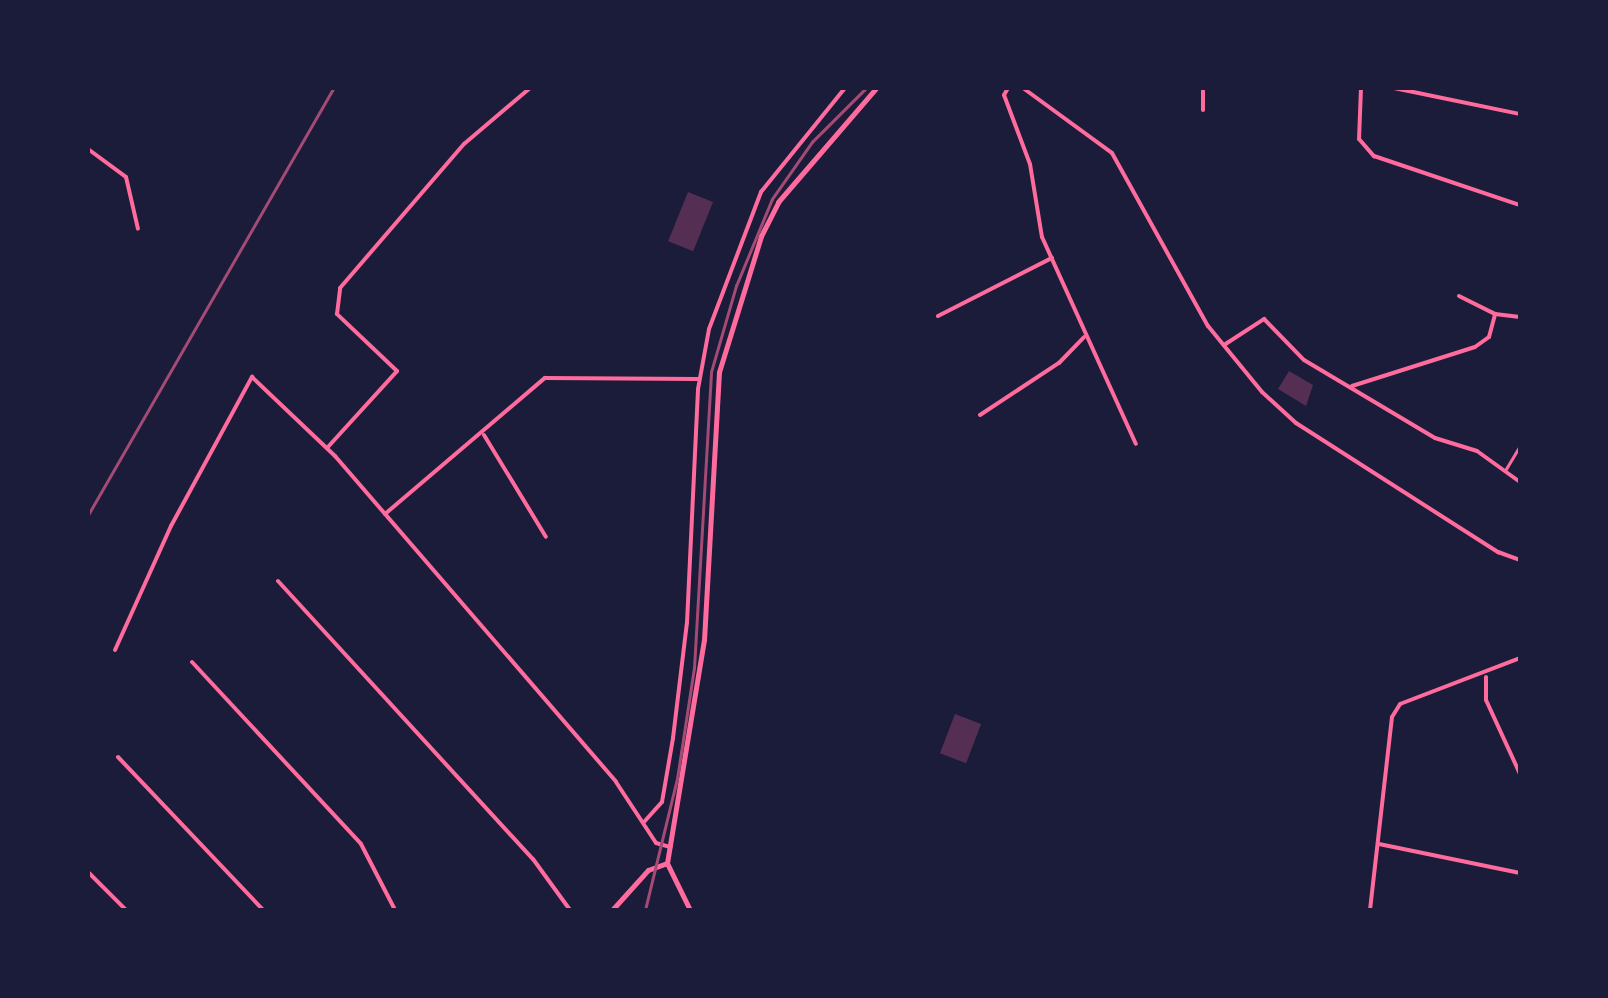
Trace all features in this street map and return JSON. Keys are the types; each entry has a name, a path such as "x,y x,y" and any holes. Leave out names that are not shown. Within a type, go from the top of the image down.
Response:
{"street":[{"path":"328,448 397,372 337,314 336,300 398,217 464,144 530,88"},
{"path":"644,822 665,790 687,622 699,379 722,282 761,192 780,160 845,88"},
{"path":"690,910 667,863 704,640 712,422 728,336 778,202 876,88"},
{"path":"1008,88 1004,94 1030,164 1042,238 1136,444"},
{"path":"1023,88 1112,153 1222,346 1296,423 1498,552 1520,560"},
{"path":"1203,88 1203,110"},
{"path":"1361,88 1359,139 1392,167 1520,205"},
{"path":"1394,88 1520,114"},
{"path":"88,149 126,177 138,229"},
{"path":"938,316 1052,258"},
{"path":"1459,296 1495,314 1520,318"},
{"path":"1349,387 1475,348 1489,336 1495,314"},
{"path":"1222,346 1264,318 1304,360 1436,438 1506,469 1520,482"},
{"path":"980,415 1059,363 1084,337"},
{"path":"115,650 171,526 252,377 328,448 644,822 656,843 670,847"},
{"path":"385,514 545,378 699,379"},
{"path":"483,433 546,538"},
{"path":"278,580 533,859 570,910"},
{"path":"1370,910 1387,730 1400,704 1486,676 1520,658"},
{"path":"192,662 361,844 395,910"},
{"path":"1486,676 1486,700 1520,774"},
{"path":"118,757 264,910"},
{"path":"1379,844 1520,873"},
{"path":"612,910 648,870 667,863"},
{"path":"88,872 126,910"}],"lane":[{"path":"1506,469 1520,446"}],"building":[{"path":"688,192 713,202 693,251 668,241"},
{"path":"1289,371 1313,385 1306,406 1278,389"},
{"path":"955,714 981,724 966,763 940,753"}],"tram line":[{"path":"645,910 677,779 694,668 711,372 736,286 772,199 812,142 866,88"}],"railway":[{"path":"88,515 334,88"}]}
